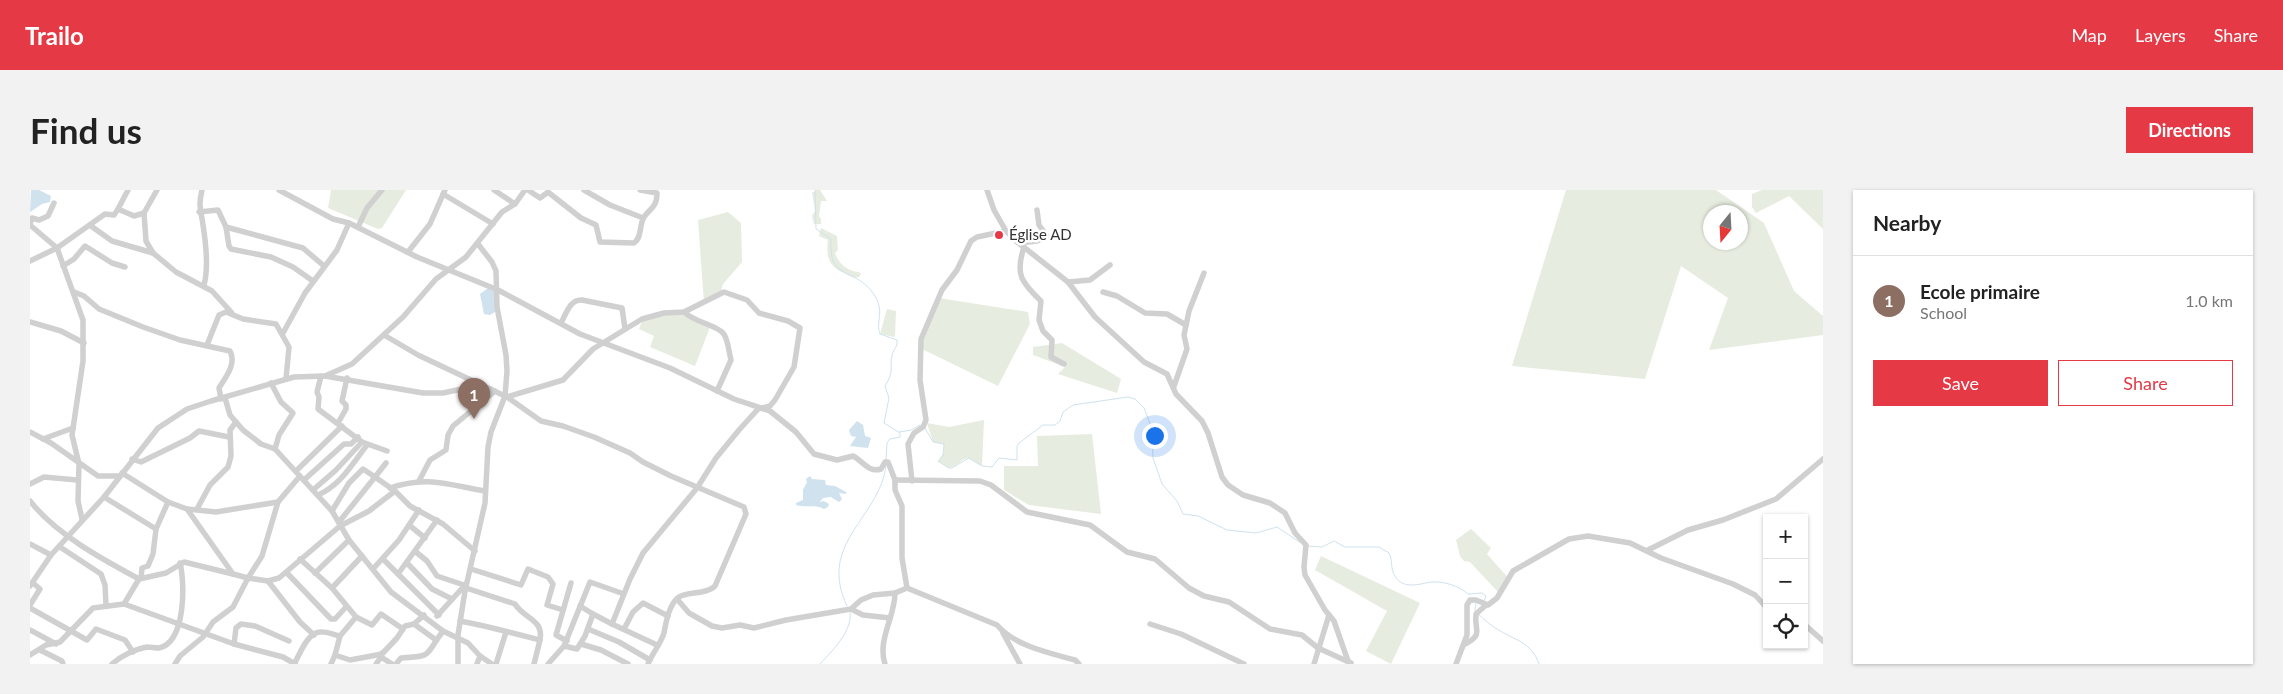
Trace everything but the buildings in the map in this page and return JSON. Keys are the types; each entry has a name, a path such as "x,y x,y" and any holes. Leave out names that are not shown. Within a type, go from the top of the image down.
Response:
{"street":[{"path":"30,261 57,248 80,231 91,226 104,214 114,215 128,190"},
{"path":"157,190 144,214 146,241 153,253 176,272 204,285 232,313 243,319 276,324 283,333 289,347 286,379"},
{"path":"202,190 199,212 203,222 207,263 204,285"},
{"path":"279,190 333,219 358,226 408,252 498,290 604,343 670,368 717,391 762,408 778,416 788,424 814,454 837,460 853,456 862,464 876,470 881,469 887,462 895,480 895,490 902,506 902,558 907,588"},
{"path":"358,226 367,208 382,190"},
{"path":"494,190 515,204"},
{"path":"387,451 362,441 317,408 320,397 317,392 323,376 352,364 384,335 403,317 430,285 478,244 502,212 515,204 526,190 540,198 548,192 581,218 593,222 598,229 599,241 602,243 636,243 643,218 653,208 657,193 640,190"},
{"path":"584,190 610,204 643,218"},
{"path":"987,190 990,204 1006,231 1068,282 1095,317 1144,362 1167,374 1173,388 1187,408 1202,421 1208,433 1222,477 1228,485 1234,491 1249,498 1270,503 1289,516 1295,533 1306,545 1305,575 1344,645 1347,663"},
{"path":"408,252 430,224 444,192 493,224"},
{"path":"54,203 48,216 39,220 32,218 30,224 57,248 83,320 84,343 72,440 79,464 77,480 82,519"},
{"path":"118,209 134,216 144,214"},
{"path":"199,212 218,210 226,227 231,249 271,257 293,267 313,281"},
{"path":"1019,243 1037,241 1048,236 1039,225 1037,210"},
{"path":"283,333 313,281 337,250 349,223"},
{"path":"91,226 112,241 153,253"},
{"path":"226,227 303,248 324,266"},
{"path":"912,481 908,444 914,433 922,427 926,420 920,380 921,339 942,290 957,270 970,241 978,237 1006,231"},
{"path":"458,664 460,621 466,585 475,552 485,491 491,432 506,396 506,354 498,312 496,271 492,262 478,244"},
{"path":"63,266 74,259 86,246 112,263 125,267"},
{"path":"1024,247 1019,262 1019,271 1024,281 1042,301 1039,320 1041,327 1052,340 1051,357 1064,364"},
{"path":"1068,282 1090,280 1110,265"},
{"path":"1173,388 1187,349 1184,335 1186,325 1204,273"},
{"path":"74,292 84,296 99,309 143,327 180,340 230,351 232,355 228,375 218,388 230,415 256,441 275,449 315,492 332,511 348,540 374,569 391,592 443,631 468,643 480,656 492,664"},
{"path":"506,396 563,380 592,349 625,329 654,315 684,312 726,292 747,300 759,312 788,320 799,326 800,333 794,367 773,404 755,412 716,458 697,488 643,553 612,624"},
{"path":"1103,292 1117,296 1145,313 1167,314 1186,325"},
{"path":"561,323 572,303 582,300 622,308 625,329"},
{"path":"207,345 219,315 226,312 232,313"},
{"path":"684,312 696,321 724,334 731,360 717,391"},
{"path":"31,323 62,331 84,343"},
{"path":"384,335 413,352 506,396 541,421 563,426 630,453 643,462 697,488 744,507 746,514 716,586 677,599 649,662 614,640 588,629"},
{"path":"134,652 124,640 96,629 88,640 30,606 40,588 31,584 51,555 104,497 158,428 187,409 271,383 301,376 348,378 423,393 443,393 466,388 493,390"},
{"path":"175,664 180,656 206,633 213,622 238,602 248,578 262,556 278,502 340,424 346,409 346,405 342,400 348,378"},
{"path":"271,383 281,402 293,414 279,435 275,449"},
{"path":"419,481 430,460 436,455 440,456 447,449 448,435 453,426 493,390"},
{"path":"197,509 210,485 228,467 231,456 230,428 236,422"},
{"path":"43,438 73,428"},
{"path":"132,459 141,462 190,438 199,431 229,438"},
{"path":"30,432 43,438 98,476 121,475 168,502 186,509 216,512 278,502"},
{"path":"300,476 344,444 362,441"},
{"path":"315,492 362,441"},
{"path":"315,492 330,488 354,466 362,441"},
{"path":"1648,550 1688,530 1722,520 1776,499 1823,459"},
{"path":"30,501 42,515 69,536 140,578 166,572 180,564 195,563 248,578 268,581 279,578 287,572 339,524 386,463"},
{"path":"332,511 350,483 364,468 408,504 437,520 475,552"},
{"path":"30,484 44,477 77,480"},
{"path":"895,480 980,481 991,485 1027,512 1090,525 1127,552 1155,559 1188,588 1229,602 1270,630 1302,635 1318,648 1347,663"},
{"path":"339,524 369,511 393,490 407,482 419,481 452,484 485,491"},
{"path":"104,497 156,529"},
{"path":"124,604 140,578 142,568 148,566 153,554 156,529 168,502"},
{"path":"186,509 233,574"},
{"path":"374,569 409,525 418,510"},
{"path":"398,574 408,564 437,520"},
{"path":"409,525 425,538"},
{"path":"1465,644 1474,639 1477,634 1476,614 1497,598 1514,572 1569,539 1588,536 1621,540 1648,550 1661,558 1742,587 1755,595 1763,604"},
{"path":"315,573 348,540"},
{"path":"30,544 51,555"},
{"path":"60,547 101,574 105,585 106,605"},
{"path":"416,552 427,561 436,576 466,585 515,604 519,610 539,626 542,631 534,664"},
{"path":"332,588 362,556"},
{"path":"383,559 439,615"},
{"path":"300,560 332,588 346,607 356,616 372,625 381,614 403,629"},
{"path":"112,664 146,647 161,647 173,638 180,623 183,574 180,564"},
{"path":"408,564 432,589 452,600"},
{"path":"471,569 521,585 528,569 548,577 553,580 553,586 547,605 563,610"},
{"path":"287,572 331,619 335,618 346,607"},
{"path":"268,581 300,622 314,635"},
{"path":"548,664 566,643 591,582 624,594"},
{"path":"571,583 556,636 575,650 581,644 593,614"},
{"path":"431,622 466,585"},
{"path":"677,599 689,613 722,628 740,625 754,628 786,620 851,609 861,600 873,594 895,593 907,588 997,626 1003,633 1020,664"},
{"path":"885,664 884,649 895,593"},
{"path":"1456,664 1465,644 1468,626 1467,605 1473,599 1486,605"},
{"path":"624,629 633,612 644,603 668,616"},
{"path":"30,655 46,645 56,644 93,608 106,605 124,604 234,644 283,657 295,664 306,643 314,635 320,632 340,636"},
{"path":"580,606 612,624 657,645"},
{"path":"851,609 863,615 890,618"},
{"path":"376,664 403,629 414,624 424,615"},
{"path":"331,664 340,636 356,616"},
{"path":"1314,664 1329,616"},
{"path":"460,621 506,632 520,633 540,640"},
{"path":"234,644 236,628 241,624 255,626 289,641"},
{"path":"414,624 436,640"},
{"path":"1150,624 1180,634 1244,664"},
{"path":"1808,628 1823,641"},
{"path":"30,630 56,644"},
{"path":"334,655 350,660 382,655 394,664 401,658 425,656 443,631"},
{"path":"496,664 506,632"},
{"path":"1003,633 1037,649 1075,660 1080,664"},
{"path":"581,644 604,651 628,664"},
{"path":"40,650 63,664"},
{"path":"477,664 480,656"}],"shaded area":[{"path":"331,190 406,190 382,228 378,229 328,208"},
{"path":"815,190 820,190 827,201 821,201 819,216 821,224 814,224 812,216 815,211 812,192 815,192"},
{"path":"1566,190 1716,190 1738,205 1703,205 1703,250 1748,250 1748,212 1764,223 1794,291 1823,316 1823,335 1709,350 1728,298 1681,266 1645,379 1512,366"},
{"path":"1762,190 1823,190 1823,229 1789,196 1756,213 1752,207 1752,194"},
{"path":"728,212 741,223 742,262 723,284 721,291 704,303 698,220"},
{"path":"821,228 837,236 838,250 835,253 836,257 847,269 859,272 861,274 859,277 849,276 831,264 827,251 828,240 819,236"},
{"path":"939,298 1028,312 1030,324 998,386 922,349 921,343"},
{"path":"887,309 896,311 895,337 880,334"},
{"path":"682,312 710,327 695,366 650,347 654,336 639,329 643,319"},
{"path":"1062,343 1121,379 1117,393 1058,374 1065,367 1033,355 1033,347"},
{"path":"984,420 982,466 968,458 949,468 938,461 944,452 944,447 943,444 933,442 927,423 949,427"},
{"path":"1092,434 1101,514 1029,505 1004,490 1004,466 1038,466 1037,436"},
{"path":"1471,529 1491,548 1487,554 1510,580 1499,593 1470,562 1464,561 1460,556 1456,540"},
{"path":"1321,556 1420,603 1391,664 1366,651 1387,611 1315,570"}],"water":[{"path":"31,190 39,190 51,196 50,202 42,204 30,212"},
{"path":"488,288 495,292 495,312 490,315 484,314 480,294"},
{"path":"857,421 863,425 865,436 871,438 868,448 850,446 856,437 851,436 849,430"},
{"path":"810,476 812,479 825,480 826,485 835,486 846,492 846,494 839,493 842,499 839,502 831,497 823,498 820,502 824,501 829,504 824,509 796,505 796,503 803,500 806,479"}],"waterway":[{"path":"815,190 816,229 831,239 833,261 843,272 858,279 873,293 880,310 880,334 897,340 891,360 891,373 885,386 889,398 884,423 900,433 900,437 890,439 887,443 886,460"},
{"path":"925,428 933,442 944,444 943,456 938,461 949,468 969,458 982,466 992,467 999,458 1017,460 1017,446 1019,443 1043,425 1055,425 1060,421 1063,412 1073,405 1128,397 1135,399 1144,408 1152,429 1153,458 1162,484 1177,501 1183,514 1198,516 1227,530 1256,533 1277,527 1301,543"},
{"path":"899,432 911,430 920,425"},
{"path":"847,606 840,584 839,565 844,548 881,485 886,466"},
{"path":"1307,546 1322,547 1334,541 1345,547 1379,547 1389,553 1393,573 1402,583 1407,585 1431,582 1446,583 1456,586 1468,594 1482,593 1486,596 1484,601"},
{"path":"1475,611 1476,603"},
{"path":"820,664 836,647 845,633 850,619 850,612"},
{"path":"1478,614 1503,633 1527,646 1539,664"}],"place":[{"name":"Église AD","path":"999,235"},
{"name":"Ecole primaire","path":"474,419"}]}
